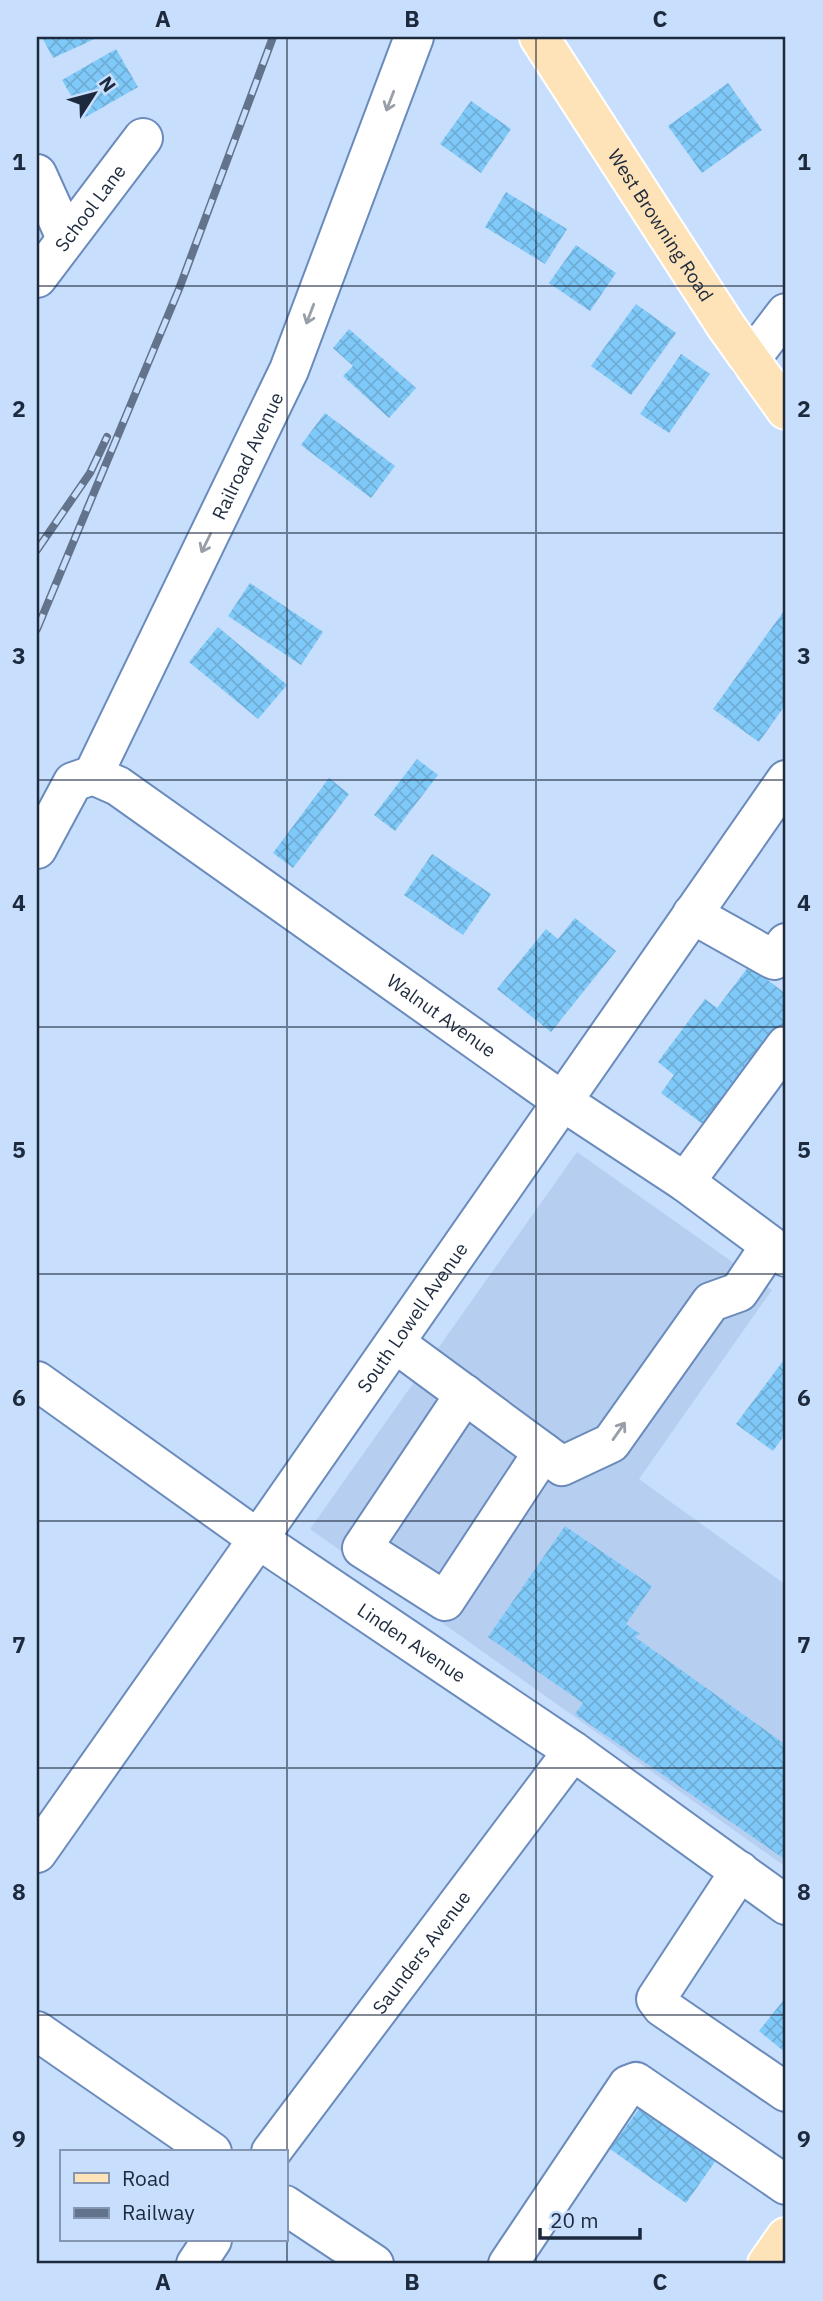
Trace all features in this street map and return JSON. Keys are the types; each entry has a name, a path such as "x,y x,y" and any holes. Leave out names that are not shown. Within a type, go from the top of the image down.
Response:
{"main road":[{"name":"West Browning Road","path":"539,37 773,384"},
{"path":"767,2264 786,2237"}],"street":[{"name":"Railroad Avenue","path":"37,849 73,782 93,775 289,370 414,37"},
{"name":"School Lane","path":"37,278 143,138"},
{"path":"37,174 66,238"},
{"path":"773,384 786,313"},
{"name":"Walnut Avenue","path":"93,775 118,786 562,1101 685,1182 778,1251"},
{"name":"South Lowell Avenue","path":"37,1853 786,780"},
{"path":"692,914 782,957"},
{"path":"685,1182 786,1045"},
{"path":"465,1394 362,1548 445,1601 553,1459 611,1443 711,1302 739,1292 778,1251"},
{"path":"395,1343 553,1459"},
{"name":"Linden Avenue","path":"37,1381 258,1539 573,1751 786,1905"},
{"name":"Saunders Avenue","path":"273,2150 573,1751"},
{"path":"740,1871 656,1999 662,2007 786,2092"},
{"path":"37,2031 209,2150"},
{"path":"508,2264 628,2085 636,2082 786,2185"},
{"path":"287,2206 374,2264"},
{"path":"196,2264 211,2242"}],"shaded area":[{"path":"577,1152 772,1290 639,1479 786,1585 786,1867 310,1529"}],"building":[{"path":"42,37 99,37 53,58"},
{"path":"116,49 138,87 84,118 62,80"},
{"path":"728,83 762,130 702,173 668,126"},
{"path":"471,101 511,129 481,173 440,144"},
{"path":"506,192 567,229 545,264 485,227"},
{"path":"576,245 616,273 590,311 549,283"},
{"path":"636,304 676,333 631,395 591,366"},
{"path":"349,329 416,388 389,418 343,376 353,366 333,348"},
{"path":"681,354 710,374 669,433 640,414"},
{"path":"325,413 395,466 371,498 301,445"},
{"path":"250,583 323,632 301,665 228,616"},
{"path":"786,608 786,704 759,742 713,709"},
{"path":"218,627 287,685 258,719 189,662"},
{"path":"417,759 438,775 395,831 374,815"},
{"path":"329,778 349,794 293,868 273,853"},
{"path":"432,854 491,894 463,935 404,895"},
{"path":"575,918 616,951 551,1032 497,989 546,929 558,939"},
{"path":"749,966 786,994 786,1024 708,1128 661,1093 674,1075 658,1062 705,999 717,1008"},
{"path":"786,1357 786,1433 773,1451 736,1424"},
{"path":"565,1526 652,1586 626,1624 640,1634 635,1637 786,1745 786,1860 575,1714 583,1703 488,1637"},
{"path":"786,1997 786,2053 759,2031"},
{"path":"644,2102 719,2156 686,2203 610,2149"}],"railway":[{"path":"37,629 179,289 273,37"},
{"path":"37,550 90,473 107,437"}]}
